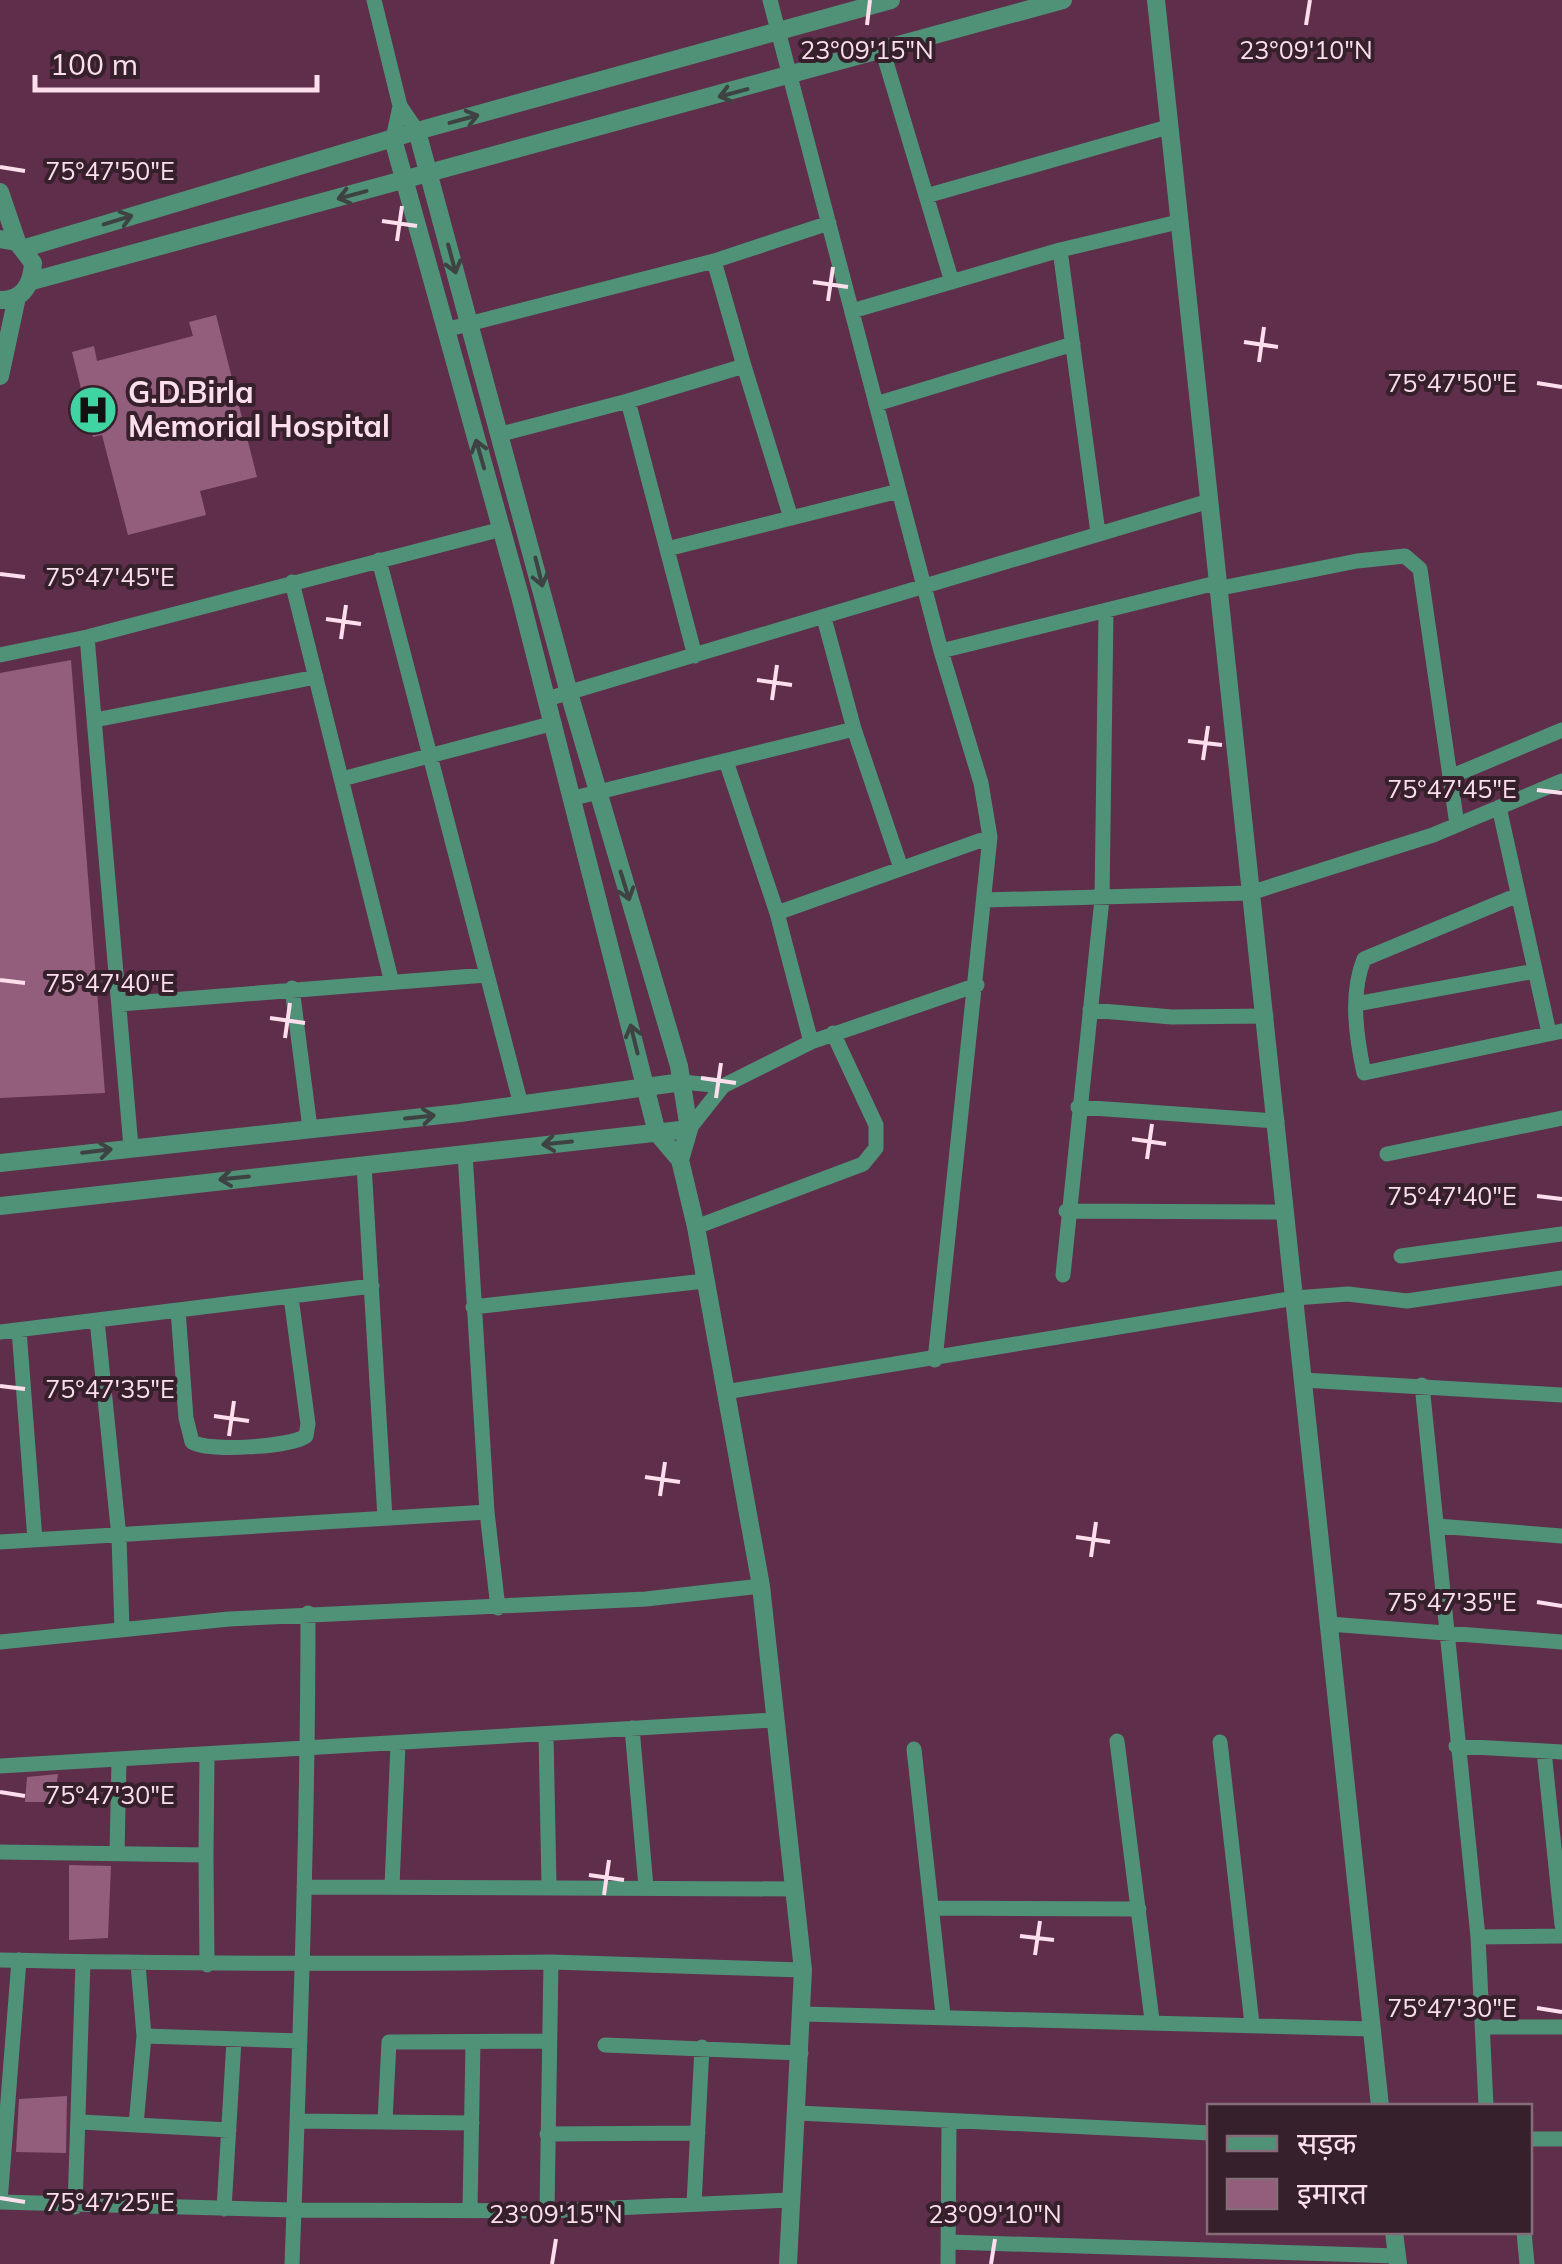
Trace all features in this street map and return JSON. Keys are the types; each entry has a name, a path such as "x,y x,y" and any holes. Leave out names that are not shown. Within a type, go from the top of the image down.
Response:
{"street":[{"path":"374,0 400,106 417,131 430,174 569,692 682,1082 689,1129"},
{"path":"770,0 941,651 982,783 990,836 935,1360"},
{"path":"14,243 892,0"},
{"path":"0,376 9,298 32,281 792,77 1063,0"},
{"path":"1156,0 1206,502 1266,1016 1380,2104"},
{"path":"883,52 952,282"},
{"path":"400,106 393,139 403,181 554,723 657,1133 680,1160 696,1227 761,1586 802,1970 803,2014 788,2264"},
{"path":"926,196 1168,127"},
{"path":"0,192 14,243 33,264 32,281"},
{"path":"852,311 1060,250 1178,222"},
{"path":"444,330 714,261 829,224"},
{"path":"1060,250 1098,533"},
{"path":"714,261 791,518"},
{"path":"876,404 1072,344"},
{"path":"502,434 628,402 744,366"},
{"path":"628,402 695,656"},
{"path":"667,549 899,491"},
{"path":"547,699 824,618 923,583 1206,502"},
{"path":"0,655 87,638 502,529"},
{"path":"941,651 1216,586 1405,556 1420,569 1457,825"},
{"path":"379,560 521,1105"},
{"path":"292,582 391,979"},
{"path":"1063,1275 1066,1211 1102,899 1106,612"},
{"path":"824,618 854,728 901,868"},
{"path":"87,638 130,1146"},
{"path":"95,720 316,677"},
{"path":"342,779 554,723"},
{"path":"574,798 854,728"},
{"path":"1450,776 1562,730"},
{"path":"726,760 777,913 811,1042"},
{"path":"984,900 1250,893 1457,825 1562,781"},
{"path":"1499,807 1536,971 1556,1032 1364,1073 1356,1004 1356,978 1364,959 1518,895"},
{"path":"777,913 990,836"},
{"path":"1356,1004 1536,971"},
{"path":"120,1004 391,979 486,975"},
{"path":"680,1160 689,1129 723,1086 811,1042 977,985"},
{"path":"292,988 310,1128"},
{"path":"1090,1010 1172,1016 1266,1016"},
{"path":"696,1227 863,1164 876,1148 876,1125 834,1033"},
{"path":"0,1163 521,1105 682,1082 723,1086"},
{"path":"1078,1107 1277,1121"},
{"path":"1387,1154 1562,1118"},
{"path":"0,1206 689,1129"},
{"path":"465,1153 487,1512 498,1608"},
{"path":"364,1165 385,1518"},
{"path":"1066,1211 1284,1212"},
{"path":"1401,1256 1562,1234"},
{"path":"725,1392 1295,1298 1348,1294 1408,1302 1562,1278"},
{"path":"473,1307 705,1280"},
{"path":"0,1332 372,1286"},
{"path":"178,1310 186,1418 192,1442 208,1447 288,1443 306,1436 308,1424 291,1297"},
{"path":"97,1320 119,1537 122,1630"},
{"path":"19,1330 36,1540"},
{"path":"1303,1380 1562,1395"},
{"path":"1422,1384 1478,1937 1486,2104"},
{"path":"0,1542 487,1512"},
{"path":"1436,1526 1562,1536"},
{"path":"0,1642 308,1614 498,1608 761,1586"},
{"path":"292,2264 303,1964 308,1614"},
{"path":"1329,1624 1562,1642"},
{"path":"0,1766 774,1720"},
{"path":"632,1728 646,1887"},
{"path":"546,1734 549,1885"},
{"path":"1117,1741 1152,2020"},
{"path":"1220,1742 1252,2024"},
{"path":"392,1886 398,1744"},
{"path":"1456,1746 1562,1752"},
{"path":"914,1750 943,2015"},
{"path":"1544,1751 1557,1846 1562,1925"},
{"path":"206,1755 206,1965"},
{"path":"118,1854 119,1760"},
{"path":"0,1852 206,1855"},
{"path":"304,1888 549,1885 793,1889"},
{"path":"933,1908 1139,1910"},
{"path":"1478,1937 1562,1936"},
{"path":"0,1960 206,1965 551,1962 802,1970"},
{"path":"19,1960 0,2202 224,2210 547,2210 791,2200"},
{"path":"75,2207 81,2122 83,1962"},
{"path":"547,2210 551,1962"},
{"path":"136,2125 144,2036 138,1964"},
{"path":"803,2014 1372,2028"},
{"path":"1483,2028 1562,2027"},
{"path":"144,2036 300,2041"},
{"path":"224,2210 234,2040"},
{"path":"385,2122 389,2042 549,2041"},
{"path":"470,2210 473,2042"},
{"path":"605,2045 801,2053"},
{"path":"694,2204 702,2047"},
{"path":"798,2114 1207,2134"},
{"path":"297,2120 472,2123"},
{"path":"948,2264 949,2121"},
{"path":"81,2122 229,2130"},
{"path":"547,2134 698,2133"},
{"path":"1532,2139 1562,2139"},
{"path":"948,2242 1397,2260 1394,2234"},
{"path":"1524,2234 1527,2264"},
{"path":"1063,2264 1064,2244"}],"building":[{"path":"216,315 257,477 200,491 206,515 128,535 102,435 93,437 72,352 94,346 97,361 193,336 189,322"},
{"path":"71,660 105,1093 0,1098 0,673"},
{"path":"58,1774 54,1802 25,1802 27,1777"},
{"path":"69,1865 111,1866 108,1938 69,1940"},
{"path":"67,2096 66,2153 16,2152 19,2099"}],"place":[{"name":"G.D.Birla Memorial Hospital","path":"93,410"}]}
